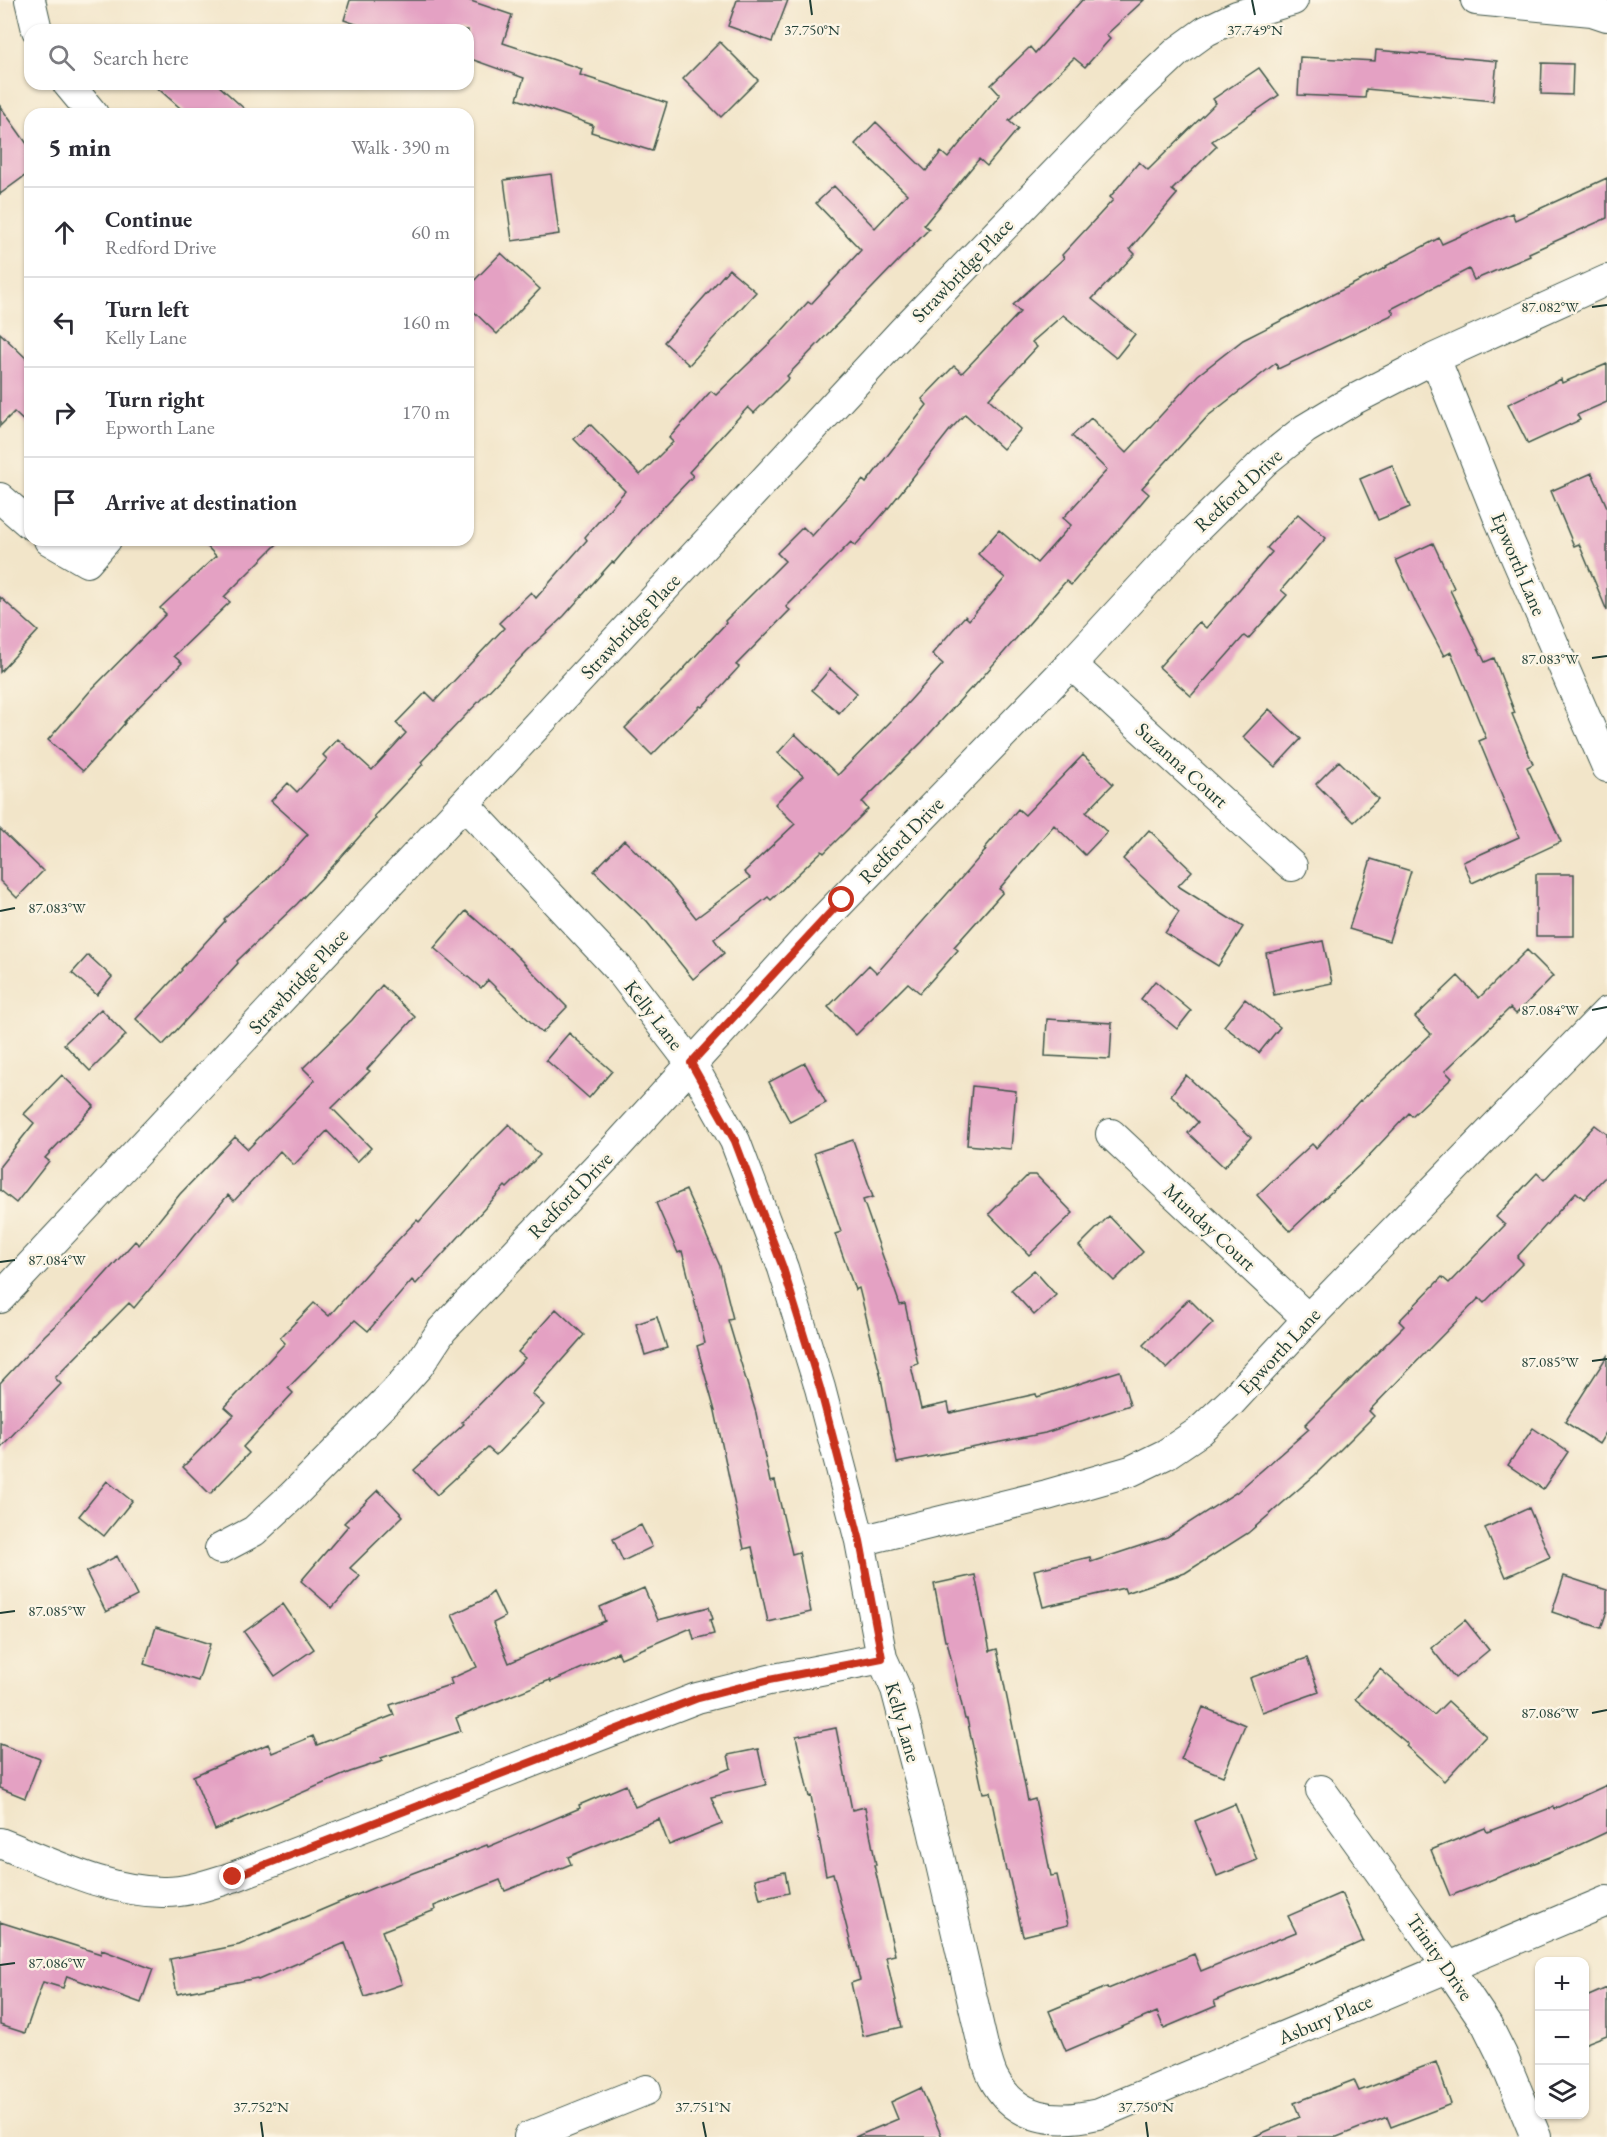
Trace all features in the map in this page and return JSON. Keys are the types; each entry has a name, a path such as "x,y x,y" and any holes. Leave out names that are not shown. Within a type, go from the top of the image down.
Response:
{"street":[{"path":"30,0 36,24"},
{"name":"Strawbridge Place","path":"0,1298 464,804 903,331 1124,102 1177,52 1206,32 1237,16 1293,0"},
{"path":"1476,0 1592,11 1607,16"},
{"path":"73,90 88,108"},
{"name":"Redford Drive","path":"220,1549 254,1531 279,1510 392,1396 419,1365 442,1330 618,1145 822,921 1071,664 1189,536 1265,461 1305,429 1347,403 1435,358 1607,280"},
{"name":"Epworth Lane","path":"1435,358 1500,519 1607,767"},
{"path":"0,498 24,519"},
{"path":"59,546 87,562 101,546"},
{"name":"Suzanna Court","path":"1071,664 1292,866"},
{"name":"Kelly Lane","path":"464,804 618,968 691,1063 735,1141 783,1268 820,1388 860,1541 882,1658 896,1689 933,1830 987,2059 993,2076 1006,2097 1022,2110 1038,2117"},
{"name":"Epworth Lane","path":"860,1541 1131,1471 1166,1454 1200,1431 1231,1402 1308,1319 1607,1012"},
{"name":"Munday Court","path":"1112,1134 1308,1319"},
{"path":"0,1843 94,1880 129,1889 163,1892 197,1888 233,1877 698,1698 769,1680 882,1658"},
{"name":"Trinity Drive","path":"1321,1790 1487,2025 1536,2137"},
{"name":"Asbury Place","path":"1038,2117 1078,2119 1098,2114 1607,1900"},
{"path":"529,2137 646,2090"}],"building":[{"path":"350,0 468,0 512,15 503,43 582,69 580,75 667,103 652,151 591,132 593,125 517,99 524,78 474,60 474,24 356,24 344,20"},
{"path":"737,0 788,0 772,42 728,26"},
{"path":"1082,0 1144,0 1106,35 1110,39 1085,67 1074,58 1009,121 1018,129 987,166 979,159 924,225 929,229 754,413 748,407 689,472 693,476 614,563 612,562 564,616 527,651 421,762 423,764 374,816 376,818 333,866 237,961 238,963 163,1045 136,1019 182,970 225,921 224,919 266,880 308,834 271,801 288,783 297,792 327,759 323,755 338,739 372,770 406,733 396,723 426,692 435,701 504,628 499,623 531,592 536,598 587,540 585,537 625,491 574,439 590,424 640,475 673,442 669,438 711,391 716,395 778,335 808,302 811,304 861,250 816,203 834,186 875,228 907,194 855,144 876,122 926,171 941,152 948,158 1000,95 991,85 1030,47 1035,53"},
{"path":"720,42 758,80 721,117 683,79"},
{"path":"1376,50 1497,61 1493,101 1366,89 1365,98 1298,95 1300,57 1375,61"},
{"path":"1542,63 1573,64 1572,95 1541,94"},
{"path":"1259,68 1279,95 1212,141 1217,146 1172,190 1177,194 1130,249 1135,254 1092,299 1135,334 1116,358 1063,315 1032,342 1037,347 989,399 1021,429 1003,449 965,414 855,546 851,542 786,607 790,610 736,665 739,667 702,707 700,706 652,755 625,728 677,676 726,623 725,621 785,561 777,553 803,527 812,536 863,480 866,483 927,405 922,399 954,366 962,373 1020,312 1013,305 1064,258 1062,255 1113,200 1110,197 1139,162 1148,170 1216,103 1213,99"},
{"path":"160,90 224,90 243,108 180,108"},
{"path":"0,106 24,140 24,176 0,194"},
{"path":"551,174 559,234 512,241 504,180"},
{"path":"1607,178 1607,218 1529,253 1530,256 1474,280 1469,269 1391,309 1394,314 1278,369 1276,363 1208,416 1142,488 1149,494 1071,585 1066,581 972,689 862,802 868,809 824,853 822,851 771,900 768,897 714,939 724,953 693,979 647,922 594,871 624,840 669,884 696,918 750,878 744,872 795,824 775,804 803,776 778,753 795,734 838,775 943,664 932,654 965,616 969,620 1005,578 978,554 999,530 1037,563 1071,525 1063,518 1107,470 1072,436 1091,418 1126,453 1198,375 1243,340 1439,238 1442,244 1512,213 1515,220"},
{"path":"501,253 540,289 497,334 474,312 474,281"},
{"path":"729,269 756,292 689,365 664,342"},
{"path":"0,333 24,356 24,421 14,412 0,426"},
{"path":"1607,364 1607,402 1577,415 1580,420 1528,444 1508,404 1561,379 1562,383"},
{"path":"1392,465 1410,507 1378,520 1360,479"},
{"path":"1592,473 1607,507 1607,611 1579,544 1574,546 1551,491"},
{"path":"1298,514 1326,538 1281,590 1287,595 1248,639 1244,636 1191,696 1159,667 1199,622 1206,628 1272,552 1267,548"},
{"path":"1433,543 1454,588 1450,590 1485,662 1494,658 1515,713 1512,714 1533,764 1527,767 1561,842 1472,883 1463,862 1519,837 1479,741 1486,738 1451,652 1444,656 1396,560"},
{"path":"207,546 275,546 224,597 230,602 174,656 182,663 124,722 83,771 48,740 91,690 166,614 160,608 216,556"},
{"path":"0,597 38,631 0,672"},
{"path":"830,669 857,693 839,713 812,690"},
{"path":"1269,709 1301,739 1275,767 1243,737"},
{"path":"1083,755 1113,784 1086,812 1107,832 1085,855 1054,825 999,889 1003,892 954,947 958,950 920,993 908,983 856,1035 828,1007 869,965 877,973 986,850 984,849 1018,809 1025,815"},
{"path":"1339,761 1378,799 1354,822 1316,784"},
{"path":"0,829 43,871 17,898 0,881"},
{"path":"1149,830 1192,871 1178,886 1243,927 1218,966 1165,933 1179,912 1123,859"},
{"path":"1371,859 1411,871 1389,941 1349,929"},
{"path":"1536,874 1574,874 1574,936 1536,936"},
{"path":"466,911 512,951 567,1007 542,1033 488,980 481,988 434,948"},
{"path":"1323,941 1332,983 1274,995 1266,953"},
{"path":"1527,950 1553,976 1516,1014 1510,1008 1445,1071 1452,1078 1412,1116 1409,1113 1363,1162 1290,1231 1257,1195 1312,1144 1316,1148 1360,1100 1431,1034 1415,1017 1458,976 1479,998"},
{"path":"88,955 112,977 97,995 72,973"},
{"path":"1155,981 1191,1011 1177,1029 1141,999"},
{"path":"382,985 415,1017 367,1069 370,1071 332,1108 371,1148 357,1162 327,1131 294,1165 280,1151 234,1201 228,1195 134,1308 129,1303 55,1378 61,1384 0,1448 0,1383 79,1303 135,1241 139,1245 180,1194 235,1137 248,1149 315,1080 303,1068 352,1020"},
{"path":"1245,999 1280,1027 1259,1053 1224,1026"},
{"path":"101,1009 126,1035 90,1071 64,1044"},
{"path":"1047,1019 1112,1023 1110,1059 1045,1056"},
{"path":"569,1033 612,1071 589,1098 546,1060"},
{"path":"805,1063 826,1103 790,1122 769,1082"},
{"path":"62,1075 94,1106 45,1158 49,1161 16,1203 0,1190 0,1166 34,1123 24,1114"},
{"path":"1186,1075 1251,1137 1224,1167 1188,1133 1198,1122 1171,1095"},
{"path":"972,1086 1016,1091 1011,1149 967,1145"},
{"path":"509,1124 540,1155 507,1188 505,1186 416,1284 412,1280 368,1331 355,1320 288,1388 293,1393 243,1447 249,1453 210,1494 183,1467 234,1415 225,1407 285,1343 280,1338 314,1303 329,1316 372,1267 417,1220 419,1222 476,1157"},
{"path":"1595,1125 1607,1134 1607,1175 1584,1199 1576,1192 1517,1257 1523,1263 1484,1303 1479,1298 1369,1411 1374,1416 1315,1475 1248,1533 1185,1573 1126,1593 1124,1588 1043,1607 1034,1570 1090,1557 1091,1562 1167,1537 1237,1492 1309,1429 1305,1425 1404,1326 1399,1321 1442,1277 1449,1283 1505,1225 1496,1217 1537,1173 1544,1180"},
{"path":"853,1140 873,1197 863,1200 900,1305 905,1304 918,1364 911,1366 921,1409 948,1403 950,1413 1036,1394 1037,1397 1120,1371 1130,1405 1045,1433 897,1463 880,1373 859,1288 855,1290 835,1234 841,1232 814,1153"},
{"path":"1028,1175 1036,1175 1073,1213 1029,1255 989,1214"},
{"path":"686,1190 720,1266 733,1319 728,1320 756,1413 770,1482 775,1481 792,1554 799,1552 811,1612 768,1622 752,1547 744,1549 715,1411 697,1346 705,1343 682,1251 678,1253 656,1203"},
{"path":"1109,1216 1143,1252 1114,1281 1079,1246"},
{"path":"1034,1270 1056,1295 1034,1315 1011,1290"},
{"path":"1189,1299 1213,1323 1167,1369 1143,1345"},
{"path":"556,1309 584,1335 532,1394 544,1405 496,1455 488,1448 437,1495 414,1470 464,1424 462,1422 525,1358 518,1352"},
{"path":"657,1317 667,1348 645,1355 636,1324"},
{"path":"1607,1356 1607,1431 1599,1444 1565,1422"},
{"path":"1533,1428 1568,1452 1543,1489 1508,1465"},
{"path":"107,1481 132,1501 104,1536 79,1516"},
{"path":"378,1490 403,1516 350,1568 360,1576 332,1608 301,1581 348,1526 344,1523"},
{"path":"1529,1508 1550,1557 1506,1577 1485,1528"},
{"path":"641,1525 652,1547 623,1561 613,1539"},
{"path":"117,1556 137,1596 106,1612 86,1572"},
{"path":"975,1575 990,1651 997,1649 1028,1801 1035,1799 1051,1876 1057,1875 1068,1925 1023,1936 1008,1871 1006,1871 990,1792 983,1793 967,1719 965,1719 947,1641 945,1641 934,1584"},
{"path":"1564,1576 1607,1590 1607,1611 1601,1628 1552,1612"},
{"path":"644,1588 658,1620 709,1607 714,1634 694,1639 691,1628 621,1658 618,1652 551,1682 550,1680 456,1718 461,1731 381,1758 383,1761 350,1772 215,1830 193,1776 268,1744 272,1753 313,1736 317,1745 394,1715 390,1705 452,1684 450,1679 477,1667 452,1615 485,1599 493,1592 505,1617 493,1623 509,1663 605,1621 600,1607"},
{"path":"283,1604 314,1649 275,1676 244,1632"},
{"path":"1465,1620 1489,1650 1455,1678 1431,1648"},
{"path":"156,1627 210,1644 198,1681 144,1664"},
{"path":"1307,1658 1319,1692 1262,1712 1250,1678"},
{"path":"1380,1669 1434,1715 1448,1701 1486,1736 1444,1781 1406,1746 1408,1744 1355,1699"},
{"path":"1203,1707 1245,1725 1223,1776 1181,1759"},
{"path":"836,1728 852,1810 865,1807 876,1865 874,1865 895,1955 886,1957 902,2027 863,2036 851,1983 860,1980 833,1873 826,1875 811,1796 809,1797 796,1736"},
{"path":"0,1744 40,1759 25,1798 0,1788"},
{"path":"758,1749 766,1785 711,1797 722,1824 669,1845 659,1819 568,1857 571,1864 505,1891 500,1880 434,1906 435,1910 382,1931 402,1984 365,1997 345,1943 258,1980 257,1978 177,1994 170,1959 239,1945 373,1888 487,1845 488,1847 580,1808 579,1805 626,1785 635,1807 731,1768 728,1755"},
{"path":"1607,1785 1607,1832 1573,1848 1450,1896 1431,1850 1485,1828 1487,1832 1553,1807 1554,1809"},
{"path":"1235,1804 1257,1860 1217,1876 1195,1821"},
{"path":"785,1872 789,1893 760,1899 755,1879"},
{"path":"1341,1893 1363,1941 1310,1965 1309,1963 1214,2001 1216,2006 1164,2028 1157,2012 1066,2051 1049,2011 1194,1954 1201,1971 1296,1932 1288,1916"},
{"path":"0,1922 101,1954 102,1950 153,1969 141,2003 67,1976 63,1988 43,1982 25,2033 0,2025"},
{"path":"1607,1988 1607,2035 1589,2042 1589,2011 1589,1996"},
{"path":"1436,2062 1451,2104 1391,2127 1387,2117 1337,2137 1253,2137 1300,2117 1294,2103 1354,2080 1359,2091"},
{"path":"921,2088 942,2137 855,2137 898,2119 891,2102"}],"route":[{"path":"233,1877 698,1698 769,1680 882,1658 860,1541 820,1388 783,1268 735,1141 691,1063 842,900"}]}
